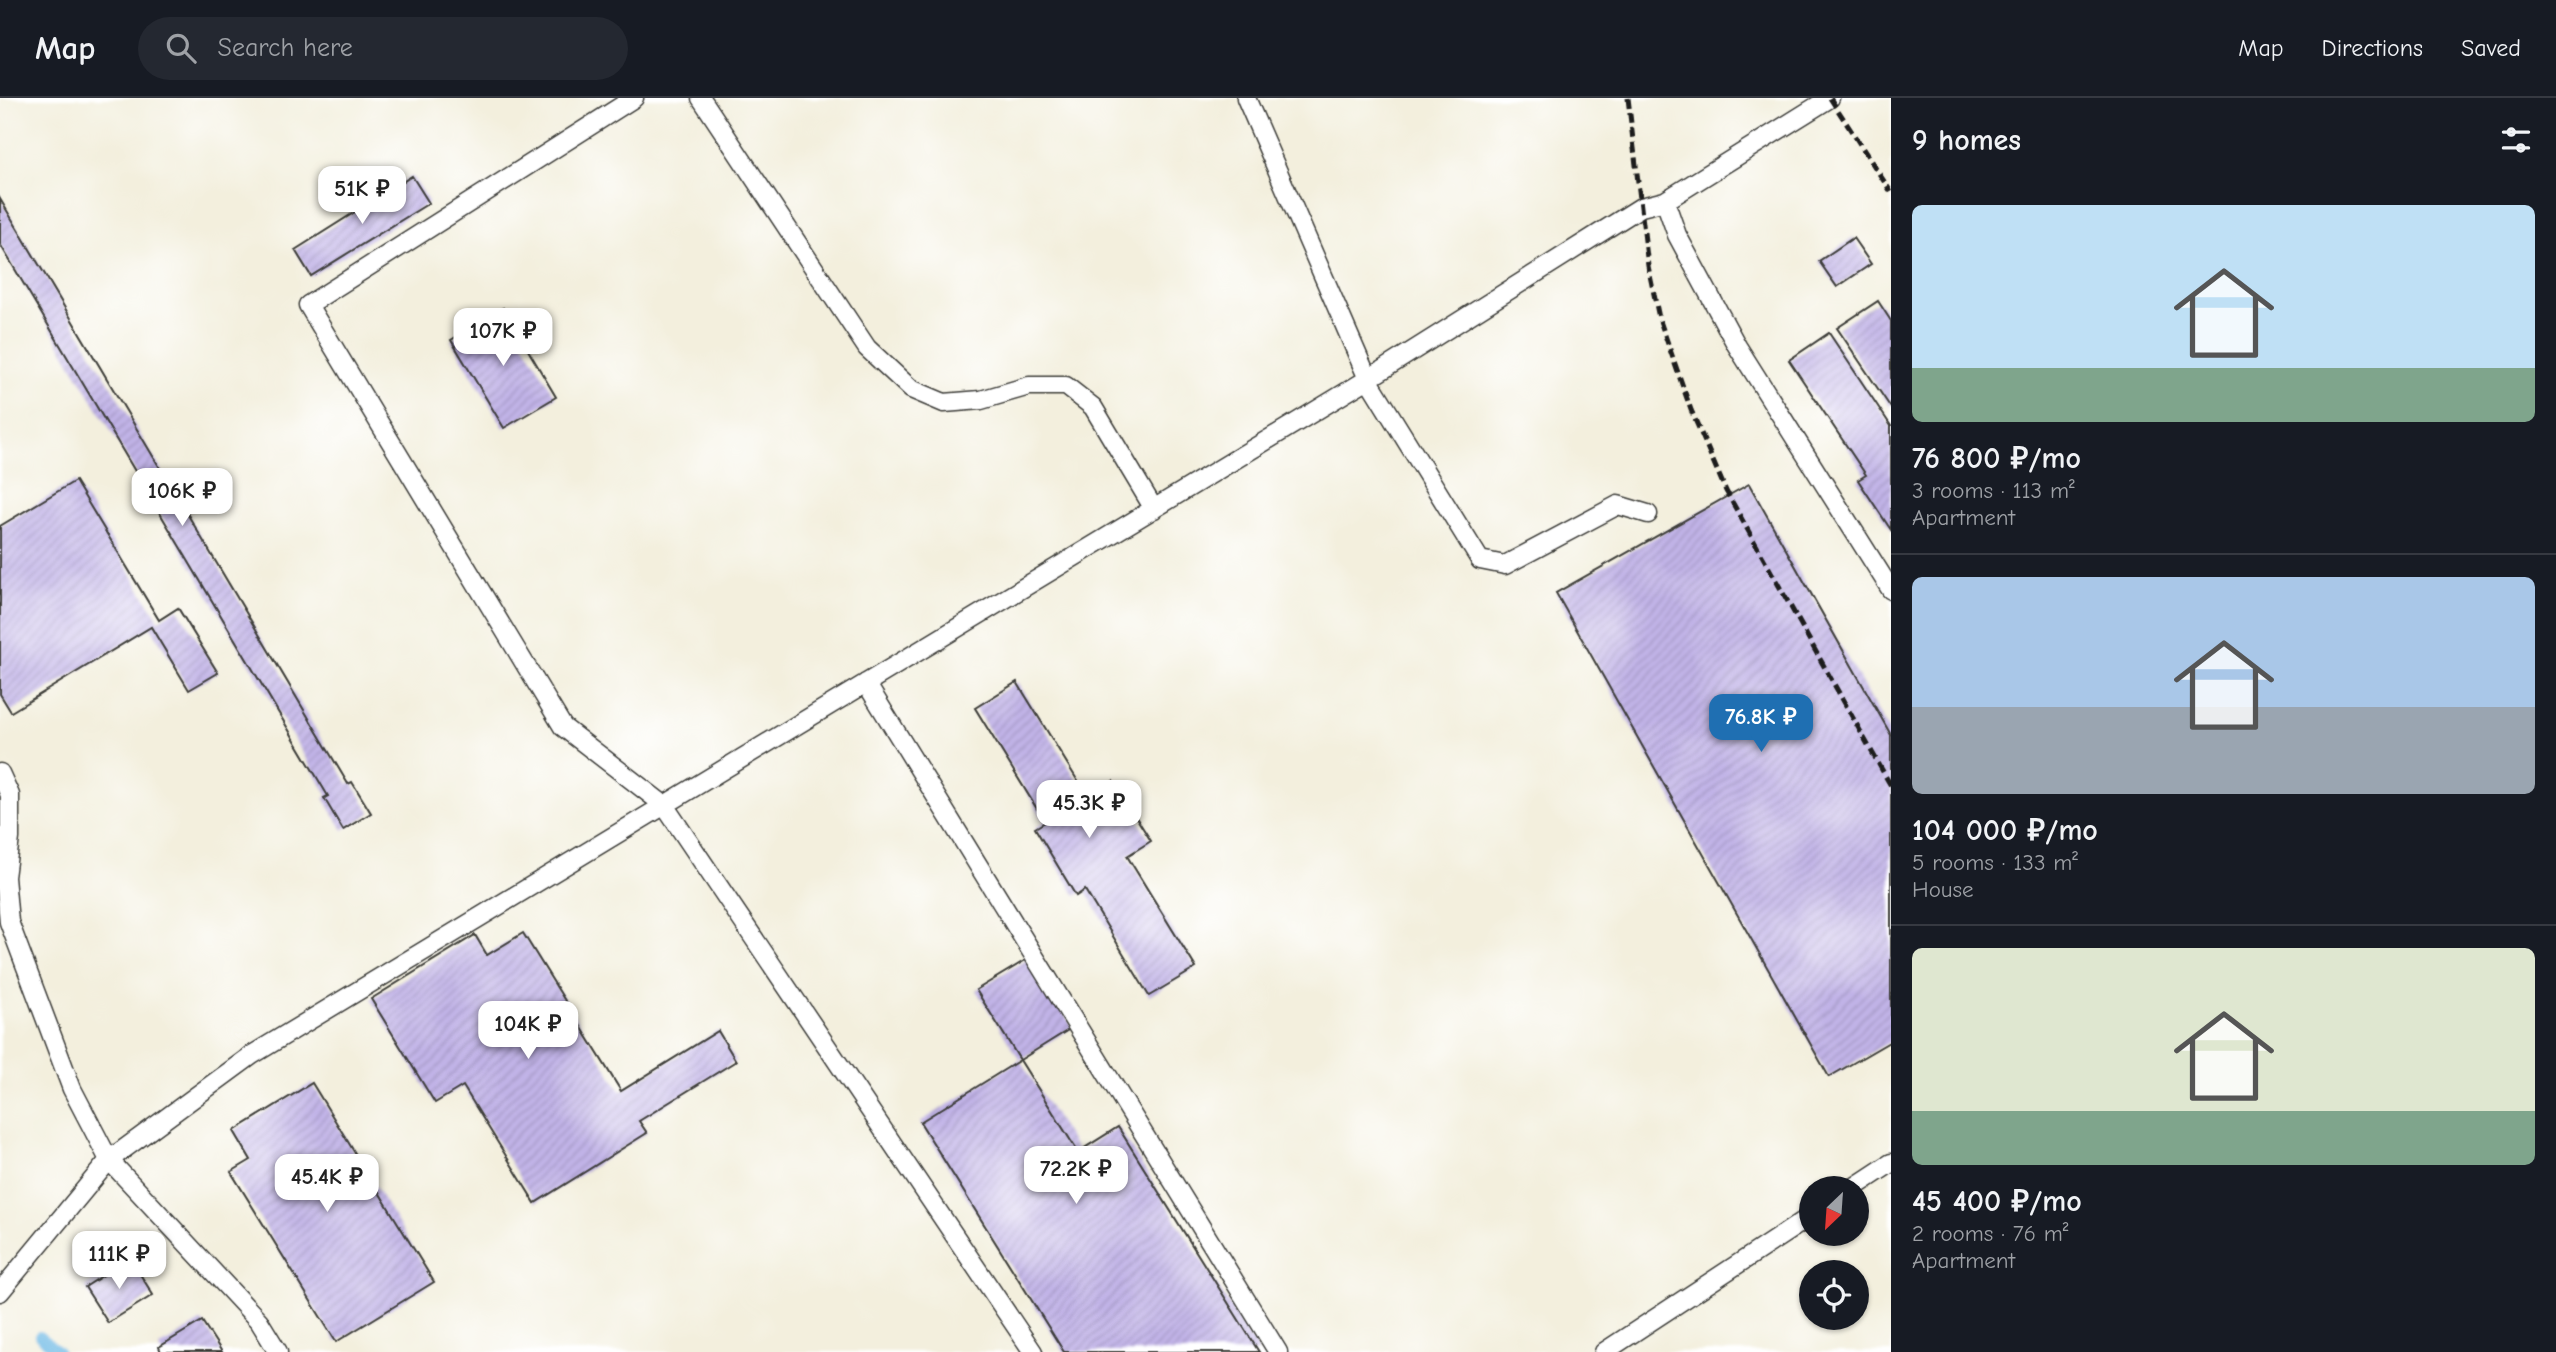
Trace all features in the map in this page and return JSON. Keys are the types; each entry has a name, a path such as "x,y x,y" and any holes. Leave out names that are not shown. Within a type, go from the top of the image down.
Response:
{"lane":[{"path":"634,98 308,305 563,727 664,806 1032,1352"},
{"path":"701,98 866,348 911,389 944,403 981,400 1029,386 1066,386 1093,407 1154,509"},
{"path":"1247,98 1368,379 1480,560 1505,565 1618,505 1648,514"},
{"path":"0,1292 109,1160 252,1055 1368,379 1641,207 1665,201 1830,98"},
{"path":"1665,201 1676,235 1737,346 1891,590"},
{"path":"866,683 1278,1352"},
{"path":"0,774 10,794 10,838 5,877 9,922 72,1090 109,1160 259,1321 278,1352"},
{"path":"1869,1177 1891,1163"},
{"path":"1604,1352 1799,1224"}],"building":[{"path":"412,176 429,203 311,276 295,250"},
{"path":"0,199 348,784 352,782 371,813 343,830 324,798 328,796 0,244"},
{"path":"1853,238 1871,264 1837,287 1819,261"},
{"path":"1878,301 1891,321 1891,408 1837,328"},
{"path":"503,308 556,397 504,428 451,340"},
{"path":"1829,333 1891,426 1891,530 1858,480 1866,475 1789,360"},
{"path":"75,481 159,620 178,608 218,673 189,690 151,627 11,712 0,694 0,526"},
{"path":"1749,484 1891,735 1891,1041 1829,1077 1556,593"},
{"path":"1017,682 1087,796 1113,781 1151,841 1127,856 1196,968 1149,996 1085,890 1076,896 1035,828 1045,822 975,708"},
{"path":"523,933 621,1091 718,1031 736,1061 639,1121 647,1133 535,1203 463,1086 435,1103 371,999 475,935 487,955"},
{"path":"1029,958 1073,1027 1020,1060 976,990"},
{"path":"1020,1060 1078,1152 1118,1127 1259,1352 1064,1352 920,1122"},
{"path":"312,1083 434,1282 336,1342 231,1172 251,1160 234,1131"},
{"path":"130,1258 153,1295 108,1323 85,1287"},
{"path":"202,1321 222,1352 161,1352 159,1347"}],"waterway":[{"path":"39,1336 59,1352"}],"railway":[{"path":"1628,98 1648,266 1659,318 1691,410 1726,491 1891,786"},
{"path":"1830,98 1891,192"}]}
